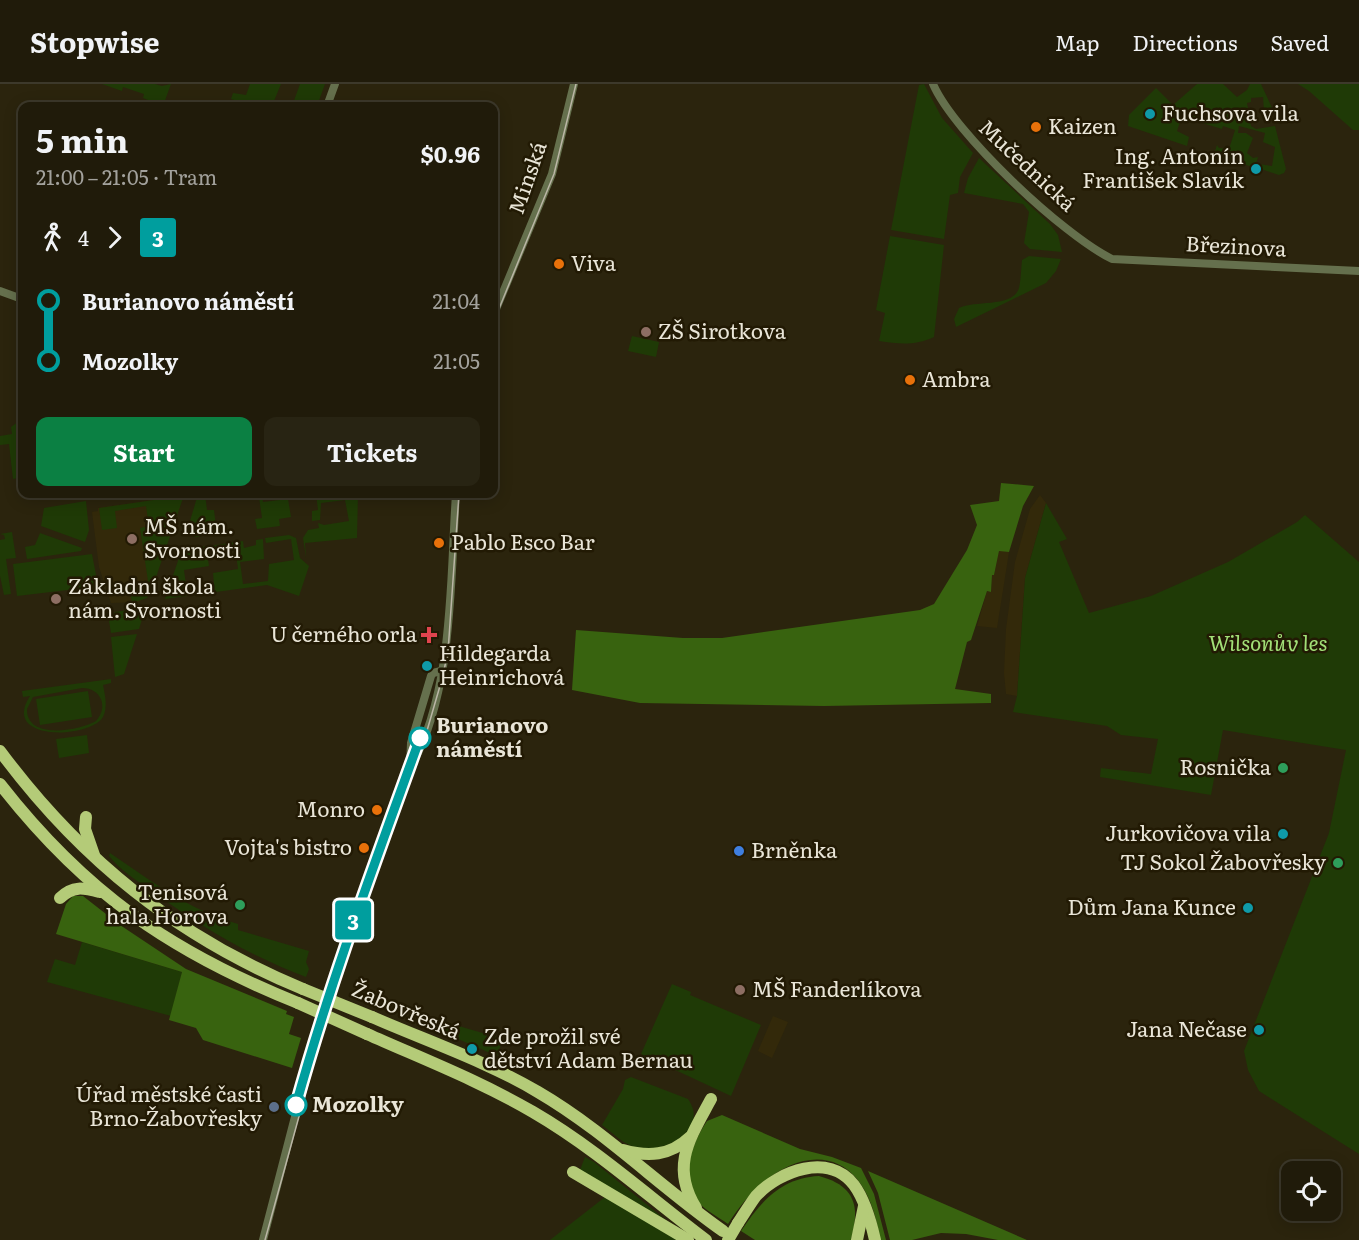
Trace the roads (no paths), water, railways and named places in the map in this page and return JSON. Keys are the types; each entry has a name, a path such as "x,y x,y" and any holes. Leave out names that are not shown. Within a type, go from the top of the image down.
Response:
{"highway":[{"name":"Žabovřeská","path":"0,751 61,825 96,862 151,905 207,943 259,971 491,1068 538,1092 618,1148 726,1236"},
{"name":"Žabovřeská","path":"0,784 49,843 104,893 151,929 212,966 497,1092 576,1140 706,1240"},
{"path":"86,817 85,829 96,862"},
{"path":"60,898 72,889 79,888 104,893"},
{"path":"699,1215 688,1195 682,1177 691,1137 711,1099"},
{"path":"618,1148 644,1155 663,1153 677,1148 691,1137"},
{"path":"726,1236 767,1187 800,1168 821,1169 841,1174 854,1185 864,1205 875,1240"},
{"path":"573,1172 690,1240"},
{"path":"660,1205 690,1240"},
{"path":"857,1240 864,1205"}],"street":[{"path":"328,102 335,84"},
{"name":"Minská","path":"498,304 552,174 574,84"},
{"name":"Mučednická","path":"933,84 949,114 980,148 1062,224 1095,250 1112,259"},
{"name":"Březinova","path":"1112,259 1359,271"},
{"path":"0,291 18,298"},
{"path":"262,1240 317,1032 410,768 417,756 442,679 456,498"},
{"path":"410,768 411,743 431,676 441,671"}],"tram line":[{"path":"498,311 554,174 576,84"},
{"path":"265,1240 333,993 424,741 442,679 448,652 459,498"},
{"name":"3","path":"296,1105 316,1032 346,941 420,738"}],"place":[{"name":"Fuchsova vila","path":"1150,114"},
{"name":"Kaizen","path":"1036,127"},
{"name":"Ing. Antonín František Slavík","path":"1256,169"},
{"name":"Viva","path":"559,264"},
{"name":"ZŠ Sirotkova","path":"646,332"},
{"name":"Ambra","path":"910,380"},
{"name":"MŠ nám. Svornosti","path":"132,539"},
{"name":"Pablo Esco Bar","path":"439,543"},
{"name":"Základní škola nám. Svornosti","path":"56,599"},
{"name":"U černého orla","path":"429,635"},
{"name":"Hildegarda Heinrichová","path":"427,666"},
{"name":"Burianovo náměstí","path":"420,738"},
{"name":"Rosnička","path":"1283,768"},
{"name":"Monro","path":"377,810"},
{"name":"Jurkovičova vila","path":"1283,834"},
{"name":"Vojta's bistro","path":"364,848"},
{"name":"Brněnka","path":"739,851"},
{"name":"TJ Sokol Žabovřesky","path":"1338,863"},
{"name":"Tenisová hala Horova","path":"240,905"},
{"name":"Dům Jana Kunce","path":"1248,908"},
{"name":"MŠ Fanderlíkova","path":"740,990"},
{"name":"Jana Nečase","path":"1259,1030"},
{"name":"Zde prožil své dětství Adam Bernau","path":"472,1049"},
{"name":"Mozolky","path":"296,1105"},
{"name":"Úřad městské časti Brno-Žabovřesky","path":"274,1107"}],"park label":[{"name":"Wilsonův les","path":"1268,644"}]}
